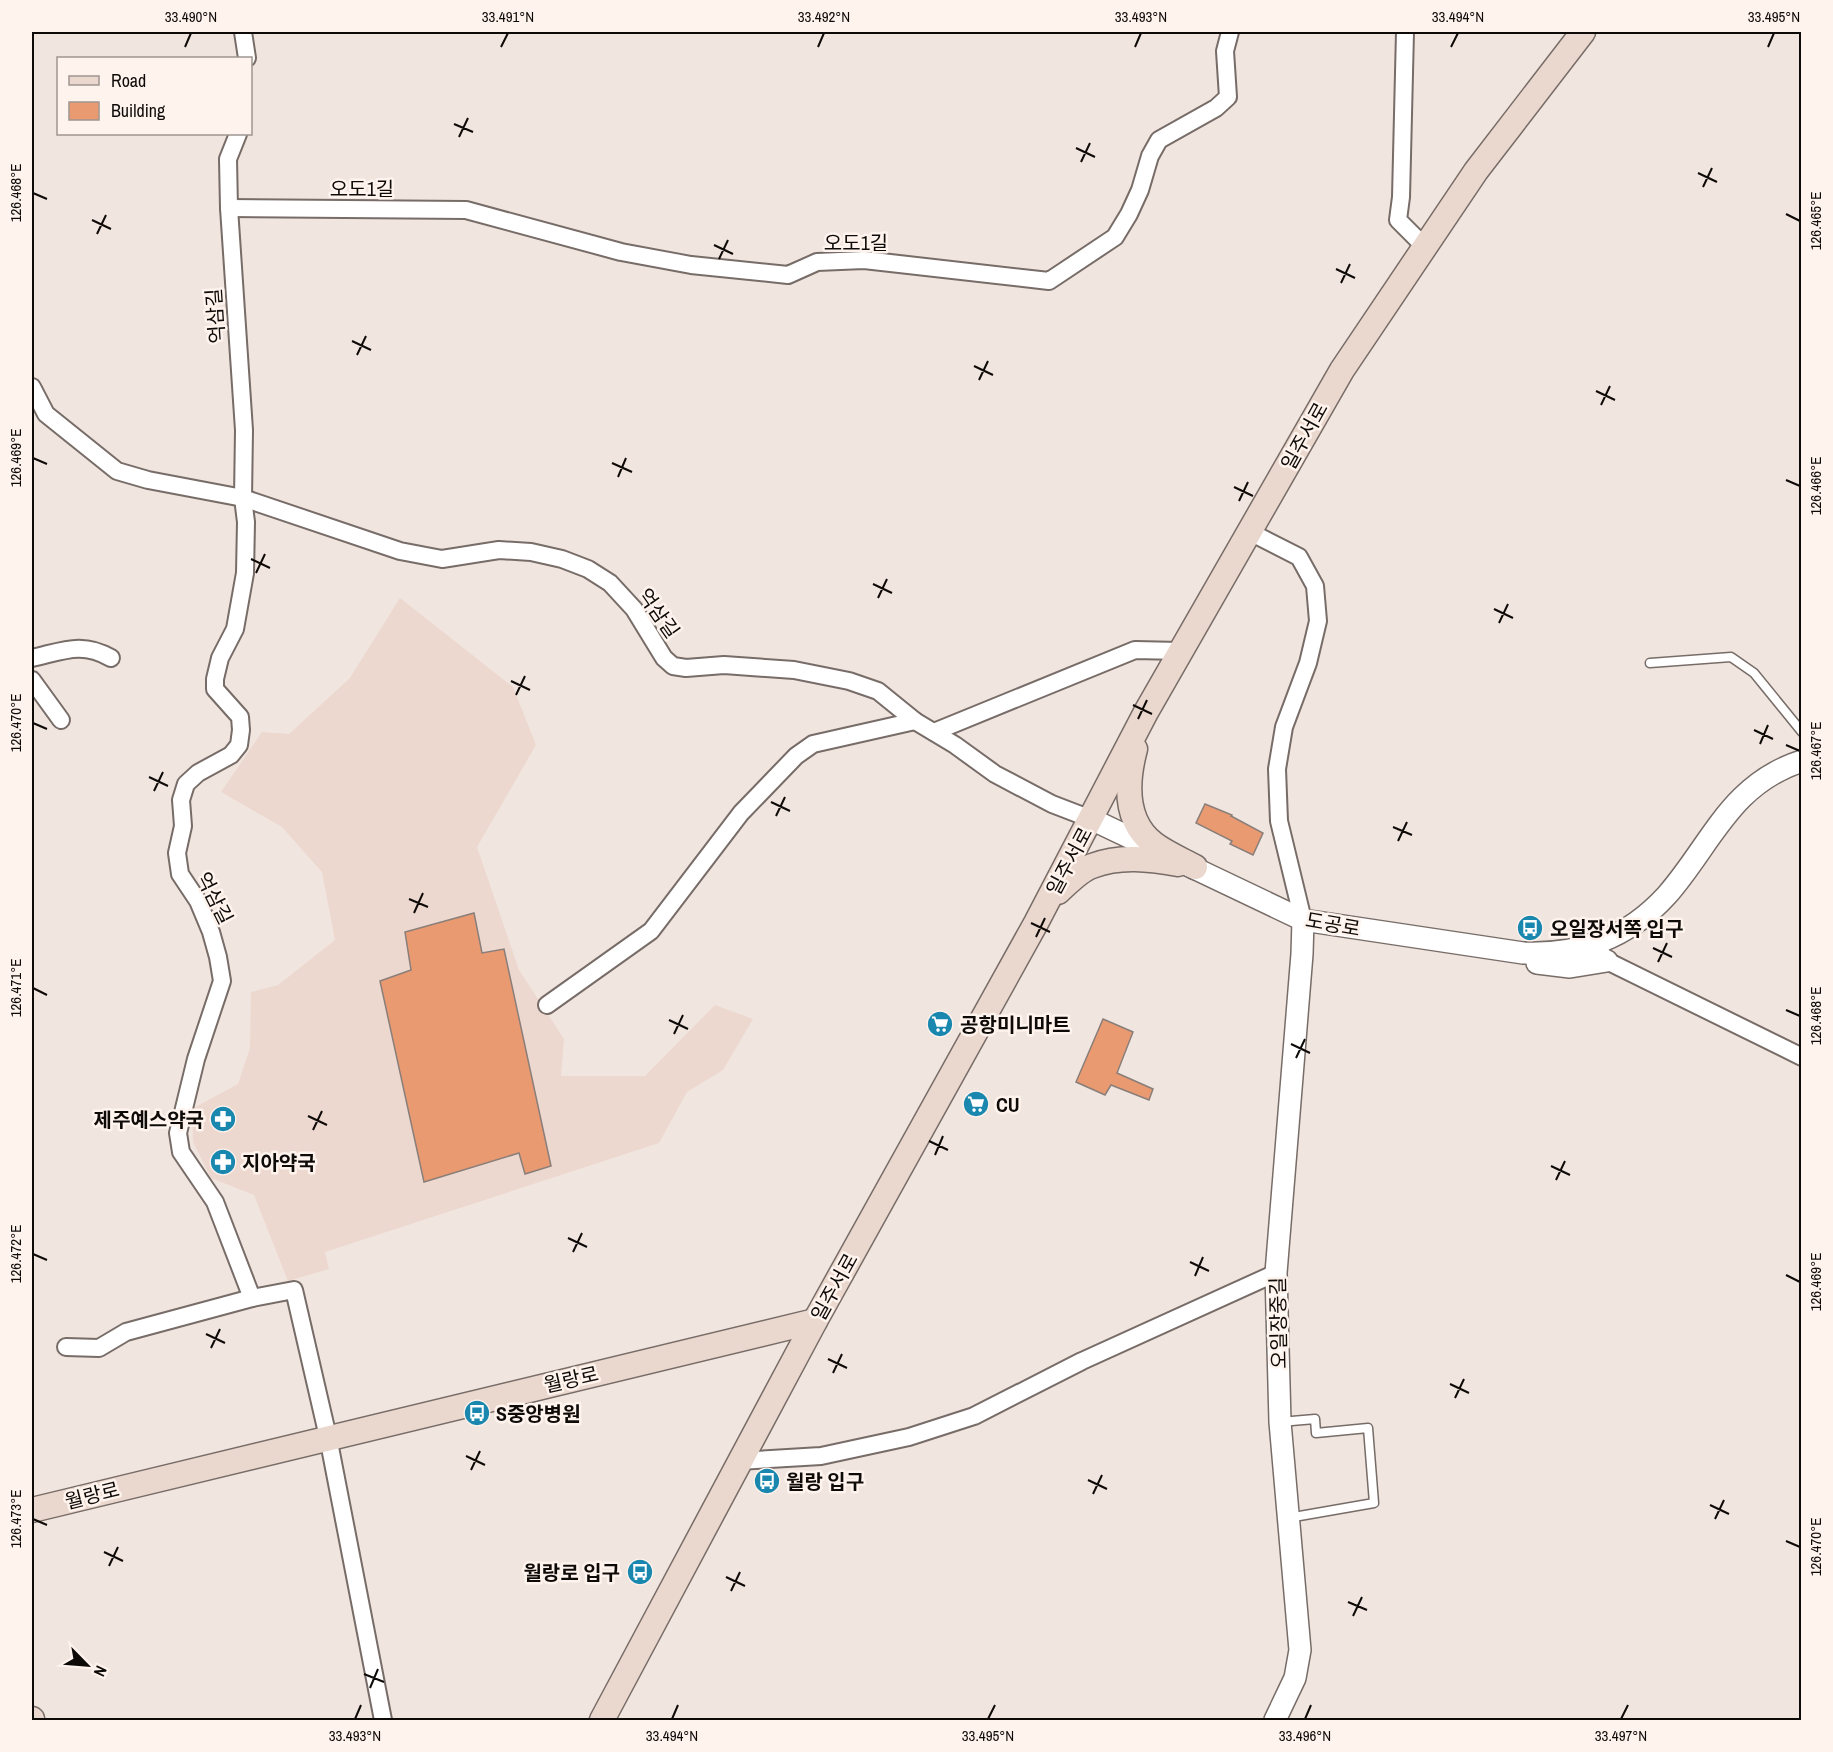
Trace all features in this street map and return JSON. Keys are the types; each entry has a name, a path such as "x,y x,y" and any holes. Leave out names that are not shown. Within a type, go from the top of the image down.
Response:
{"main road":[{"name":"일주서로","path":"602,1720 815,1321 1036,923 1146,712 1342,370 1476,171 1583,32"},
{"path":"1146,712 1133,758 1128,788 1130,812 1139,828 1154,843 1195,867"},
{"path":"1036,923 1054,896 1091,866 1148,858 1195,867"},
{"name":"월랑로","path":"32,1510 815,1321"}],"street":[{"path":"243,32 247,57"},
{"name":"오도1길","path":"229,208 466,210 621,252 691,265 788,275 817,262 864,260 1049,281 1114,237 1130,214 1150,156 1160,140 1216,108 1228,98 1225,51 1230,32"},
{"path":"1405,32 1401,197 1398,220 1425,247"},
{"name":"억삼길","path":"238,135 228,159 229,208 244,430 245,573 235,629 220,658 215,689 240,717 241,730 239,745 231,755 198,773 186,784 181,800 183,826 177,853 180,874 198,901 211,932 222,981 196,1059 178,1133 181,1152 215,1202 252,1298"},
{"name":"억삼길","path":"32,387 46,414 117,471 148,480 243,498 400,551 423,556 442,559 499,550 531,552 562,559 588,569 610,583 634,609 664,657 673,666 686,668 724,665 794,670 849,681 878,691 915,721 955,745 995,774 1052,804 1091,819"},
{"path":"1250,532 1299,557 1315,586 1318,621 1308,663 1284,727 1277,769 1279,821 1303,920"},
{"path":"32,658 80,648 98,651 111,658"},
{"path":"934,732 1135,650 1180,651"},
{"path":"32,680 61,720"},
{"path":"547,1005 651,931 741,813 796,756 813,744 915,721"},
{"name":"도공로","path":"1091,819 1303,920 1467,945 1542,953 1601,953 1654,909 1680,878 1734,804 1763,781 1802,761"},
{"name":"오일장중길","path":"1275,1720 1295,1678 1300,1650 1280,1422 1276,1274 1303,920"},
{"path":"1601,953 1802,1057"},
{"path":"739,1461 821,1455 909,1437 974,1416 1082,1361 1276,1274"},
{"path":"66,1347 99,1347 126,1332 252,1298 294,1290 328,1437 383,1720"}],"lane":[{"path":"1650,663 1731,657 1754,673 1802,732"},
{"path":"1280,1422 1315,1419 1316,1433 1368,1428 1370,1450 1374,1503 1288,1518"}],"shaded area":[{"path":"400,598 513,687 536,745 477,847 519,970 564,1039 561,1076 645,1076 715,1005 753,1019 723,1070 687,1092 659,1143 325,1252 329,1269 288,1281 254,1195 211,1178 193,1142 192,1109 238,1084 250,1048 251,992 278,985 335,940 322,872 282,827 221,792 262,732 289,734 350,678"}],"building":[{"path":"1205,804 1232,815 1263,833 1253,855 1230,844 1232,841 1196,823"},
{"path":"474,913 482,953 504,949 551,1166 525,1174 519,1153 424,1182 380,981 411,970 405,932"},
{"path":"1103,1019 1133,1032 1117,1073 1153,1089 1149,1100 1111,1085 1105,1095 1076,1082"}],"place":[{"name":"오일장서쪽 입구","path":"1530,928"},
{"name":"공항미니마트","path":"940,1024"},
{"name":"CU","path":"976,1104"},
{"name":"제주예스약국","path":"223,1119"},
{"name":"지아약국","path":"223,1162"},
{"name":"S중앙병원","path":"477,1413"},
{"name":"월랑 입구","path":"767,1481"},
{"name":"월랑로 입구","path":"640,1572"}]}
